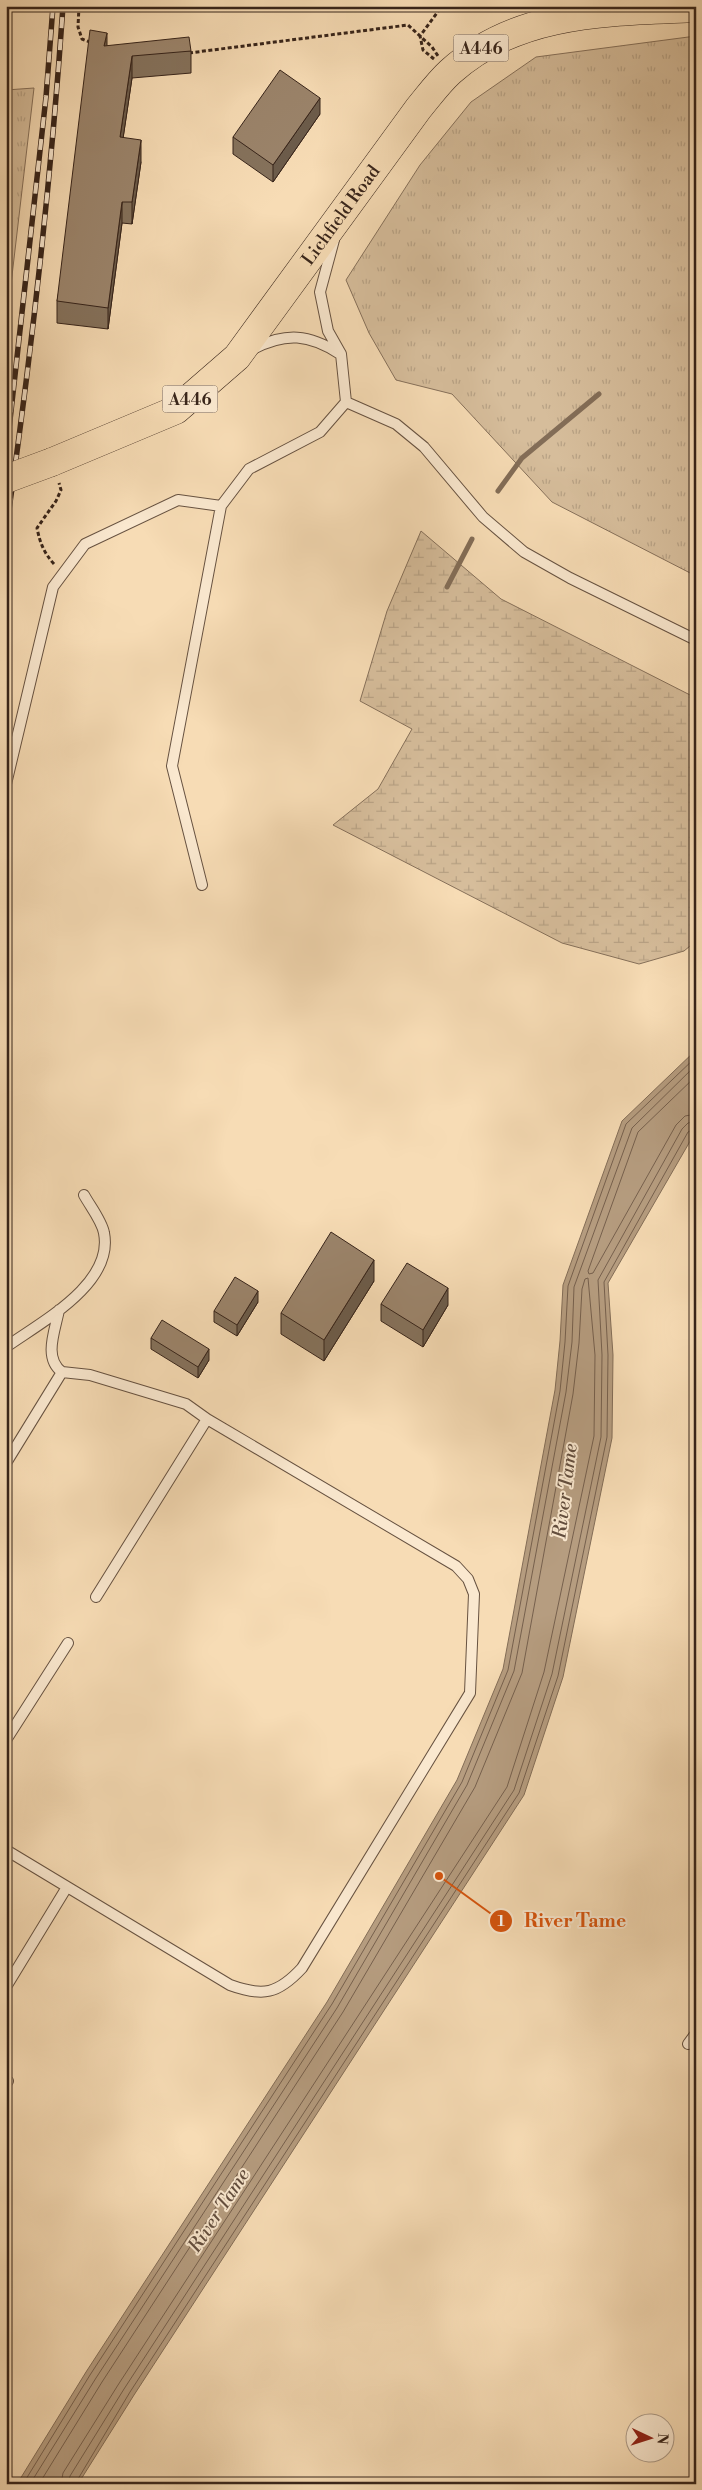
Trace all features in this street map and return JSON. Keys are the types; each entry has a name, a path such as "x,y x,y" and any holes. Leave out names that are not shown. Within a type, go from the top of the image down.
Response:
{"highway":[{"name":"Lichfield Road","path":"6,479 51,473 176,410 237,357 418,109 450,72 480,48 510,33 540,23 596,13 696,8"}],"lane":[{"path":"202,885 172,766 221,506 249,469 320,432 346,402 341,354 328,331 320,292 340,216"},
{"path":"237,357 269,340 304,337 320,341 341,354"},
{"path":"346,402 396,424 424,447 483,517 524,552 570,578 696,640"},
{"path":"6,784 53,587 85,544 178,500 221,506"},
{"path":"6,1347 58,1310 93,1278 104,1257 104,1232 84,1195"},
{"path":"6,1850 230,1985 252,1993 266,1991 288,1983 302,1968 470,1693 474,1594 468,1579 456,1566 207,1419 186,1404 90,1375 62,1372 55,1367 50,1355 58,1310"},
{"path":"6,1463 62,1372"},
{"path":"96,1597 207,1419"},
{"path":"6,1740 68,1643"},
{"path":"6,1987 67,1887"},
{"path":"688,2044 696,2032"}],"path":[{"path":"79,6 78,27 82,39 96,46"},
{"path":"442,6 420,36 422,50 450,72"},
{"path":"183,54 408,25 432,47 450,72"},
{"path":"51,473 59,483 61,490 38,528 40,541 46,554 63,574"}],"green space":[{"path":"696,36 696,576 552,502 452,394 396,380 369,333 346,280 420,165 471,102 536,57"},
{"path":"34,88 6,327 6,90"},
{"path":"421,531 501,599 696,698 696,941 684,951 639,964 562,943 333,825 378,789 412,729 360,701 387,611"}],"water":[{"path":"696,1050 696,1131 608,1283 613,1355 612,1438 563,1677 524,1795 78,2484 17,2484 86,2372 327,2002 457,1780 503,1669 555,1390 563,1285 622,1121"}],"building":[{"path":"90,30 107,33 104,46 189,37 191,51 132,56 120,137 141,140 132,202 122,202 108,308 57,301"},
{"path":"280,70 320,98 273,165 233,137"},
{"path":"331,1232 374,1260 324,1340 281,1313"},
{"path":"407,1263 448,1288 423,1330 381,1304"},
{"path":"235,1277 258,1291 237,1325 214,1311"},
{"path":"162,1320 209,1349 198,1367 151,1338"}],"waterway":[{"path":"498,491 522,458 599,394"},
{"path":"447,587 472,539"}],"railway":[{"path":"6,456 46,97 53,6"},
{"path":"6,531 39,269 53,138 63,6"}],"place":[{"name":"River Tame","path":"439,1876"}]}
